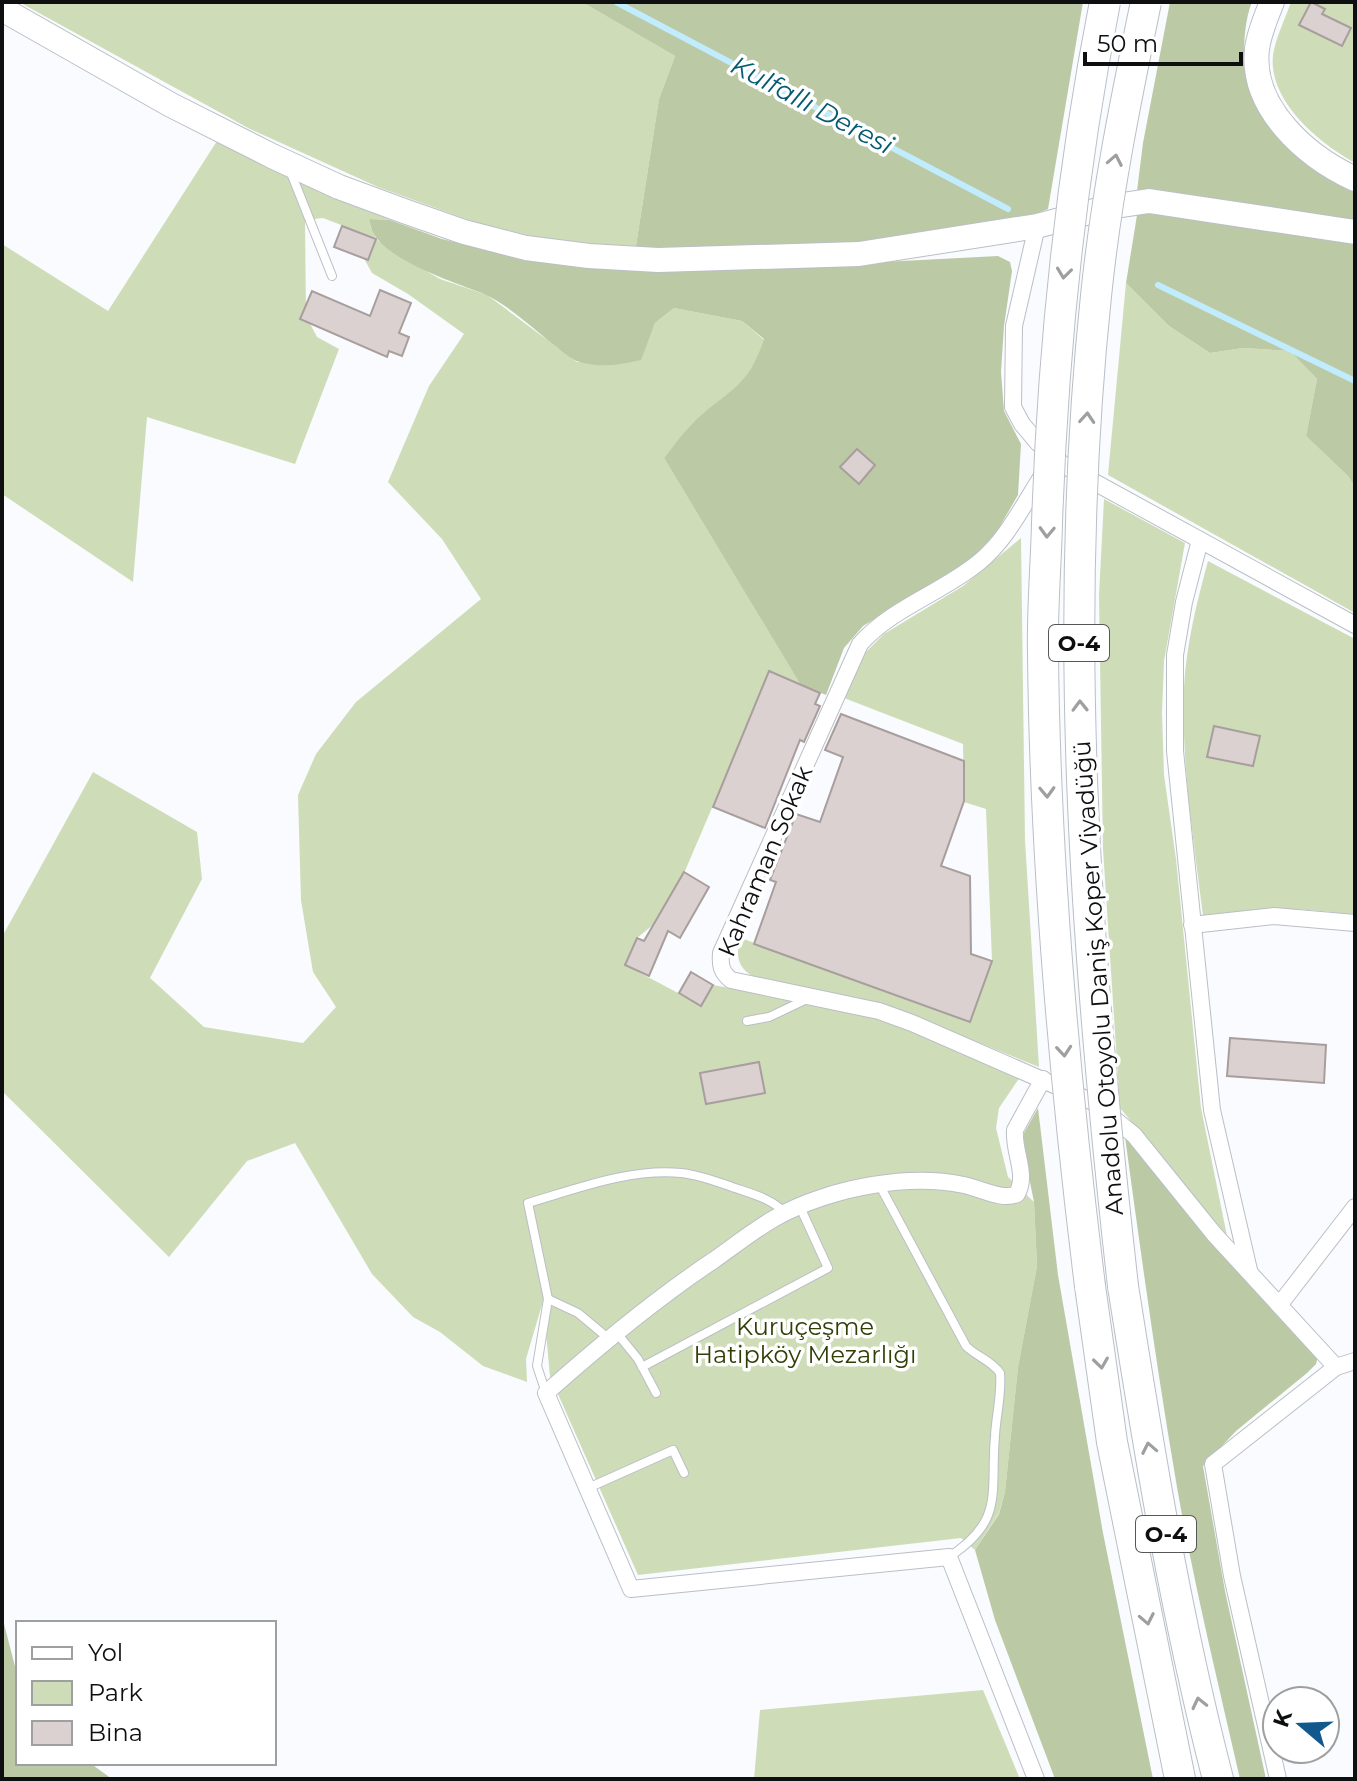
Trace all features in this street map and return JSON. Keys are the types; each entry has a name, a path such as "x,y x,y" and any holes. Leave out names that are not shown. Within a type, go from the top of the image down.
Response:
{"highway":[{"name":"Anadolu Otoyolu Daniş Koper Viyadüğü","path":"1105,2 1077,168 1061,295 1050,435 1043,650 1048,821 1063,1039 1090,1286 1112,1442 1180,1779"},
{"name":"Anadolu Otoyolu Daniş Koper Viyadüğü","path":"1146,2 1112,175 1096,296 1085,438 1079,649 1083,837 1106,1138 1123,1286 1147,1436 1199,1703 1218,1779"}],"street":[{"path":"1272,2 1257,49 1259,75 1266,94 1277,116 1305,148 1355,179"},
{"path":"2,9 171,105 339,187 464,232 526,248 589,256 672,260 859,254 1037,226 1109,207 1149,201 1355,232"},
{"path":"1037,226 1014,326 1013,407 1022,424 1065,466 1355,625"},
{"name":"Kahraman Sokak","path":"1054,457 996,546 980,561 869,633 853,655 721,953 720,964 724,975 731,980 879,1011 912,1023 1093,1102 1134,1135 1214,1234 1336,1367"},
{"path":"1200,540 1184,602 1175,655 1175,751 1212,1110 1249,1272"},
{"path":"1192,925 1274,916 1355,923"},
{"path":"1036,1779 949,1557 631,1589 546,1393 612,1335 670,1290 775,1218 793,1210 836,1194 879,1184 961,1184 1004,1195 1017,1194 1022,1177 1015,1130 1043,1079"},
{"path":"1280,1304 1355,1207"},
{"path":"1278,1779 1232,1576 1213,1464 1336,1367 1355,1361"}],"lane":[{"path":"288,163 332,276"},
{"path":"747,1021 769,1017 811,997"},
{"path":"546,1393 537,1366 548,1299 528,1203 603,1181 680,1173 754,1194 793,1210 828,1268 642,1367"},
{"path":"879,1184 966,1346 994,1365 1000,1373 991,1509 979,1533 949,1557"},
{"path":"548,1299 578,1313 612,1335 642,1367 656,1393"},
{"path":"588,1488 673,1450 684,1473"}],"green space":[{"path":"19,2 582,2 675,56 659,99 635,252 551,241 477,223 378,187 250,129"},
{"path":"582,2 1083,2 1048,209 994,230 947,239 635,252 659,99 675,56"},
{"path":"1170,2 1252,2 1246,22 1244,58 1255,103 1280,139 1297,154 1355,190 1355,225 1137,191"},
{"path":"1291,2 1355,2 1355,163 1312,132 1287,104 1279,88 1273,55"},
{"name":"Kuruçeşme Hatipköy Mezarlığı","path":"217,141 390,220 371,219 370,226 376,239 440,279 487,295 577,362 640,360 655,323 674,308 742,321 764,340 758,358 739,387 692,424 664,458 800,684 770,672 685,871 654,924 637,938 625,965 701,1005 713,985 887,1020 1020,1077 999,1108 996,1128 1008,1177 1034,1202 1037,1266 1018,1367 1005,1492 999,1513 975,1550 961,1538 638,1575 550,1376 543,1301 526,1359 527,1382 483,1366 440,1332 413,1317 372,1274 295,1143 247,1161 169,1257 2,1091 2,937 93,772 197,832 202,879 150,978 204,1027 303,1043 336,1007 313,972 301,900 298,795 316,754 356,702 481,599 442,539 388,482 429,386 464,334 372,273 361,253 375,238 323,218 305,220 306,316 317,337 339,349 295,464 147,417 133,582 2,494 2,244 108,311"},
{"path":"1138,209 1355,244 1355,487 1348,476 1306,436 1317,379 1290,351 1243,348 1210,353 1169,326 1126,283"},
{"path":"370,219 390,220 442,239 508,255 640,269 745,269 998,256 1010,262 1012,271 1001,372 1004,411 1021,444 1018,495 996,533 968,562 863,626 844,648 826,695 800,684 664,458 692,424 743,380 764,339 742,321 674,308 655,323 641,360 610,365 580,362 493,298 397,256 373,232"},
{"path":"1126,283 1169,326 1210,353 1243,348 1290,351 1317,379 1306,436 1348,476 1355,487 1355,613 1108,475"},
{"path":"1104,499 1185,543 1164,661 1164,775 1176,859 1201,1108 1227,1236 1120,1108 1103,849 1099,595"},
{"path":"1021,538 1025,840 1039,1067 920,1019 759,979 743,968 738,958 741,938 970,1022 992,961 986,809 964,802 963,744 844,698 866,652 884,634 963,586"},
{"path":"1208,561 1355,639 1355,916 1261,910 1203,916 1184,745 1184,688 1196,608"},
{"path":"1038,1108 1058,1275 1103,1533 1153,1779 1055,1779 995,1620 975,1550 999,1514 1005,1492 1018,1367 1037,1266 1034,1202 1024,1152 1024,1133"},
{"path":"1125,1137 1318,1356 1316,1364 1307,1373 1236,1431 1203,1466 1225,1591 1266,1779 1240,1779 1184,1524"},
{"path":"2,1616 16,1670 16,1765 93,1765 112,1779 2,1779"},
{"path":"983,1690 1020,1779 754,1779 760,1710"}],"building":[{"path":"1311,2 1325,9 1322,14 1351,28 1342,46 1299,25"},
{"path":"342,226 376,239 368,260 334,247"},
{"path":"380,290 411,303 399,333 409,337 402,356 389,351 387,357 300,319 312,291 370,316"},
{"path":"857,449 875,465 859,484 840,467"},
{"path":"769,671 820,693 815,704 820,706 804,742 800,740 765,828 713,807"},
{"path":"841,714 964,761 964,801 941,866 970,876 971,954 992,961 970,1022 754,944 776,882 770,880 796,814 820,822 843,757 825,750"},
{"path":"1214,726 1260,736 1253,766 1207,757"},
{"path":"684,872 709,887 680,938 668,931 649,976 625,965 637,938 644,941"},
{"path":"691,972 713,985 701,1006 679,993"},
{"path":"1230,1038 1326,1045 1324,1083 1227,1076"},
{"path":"759,1062 765,1093 706,1104 700,1073"}],"waterway":[{"name":"Kulfallı Deresi","path":"616,2 1008,209"},
{"name":"Kulfallı Deresi","path":"1158,285 1355,381"}]}
